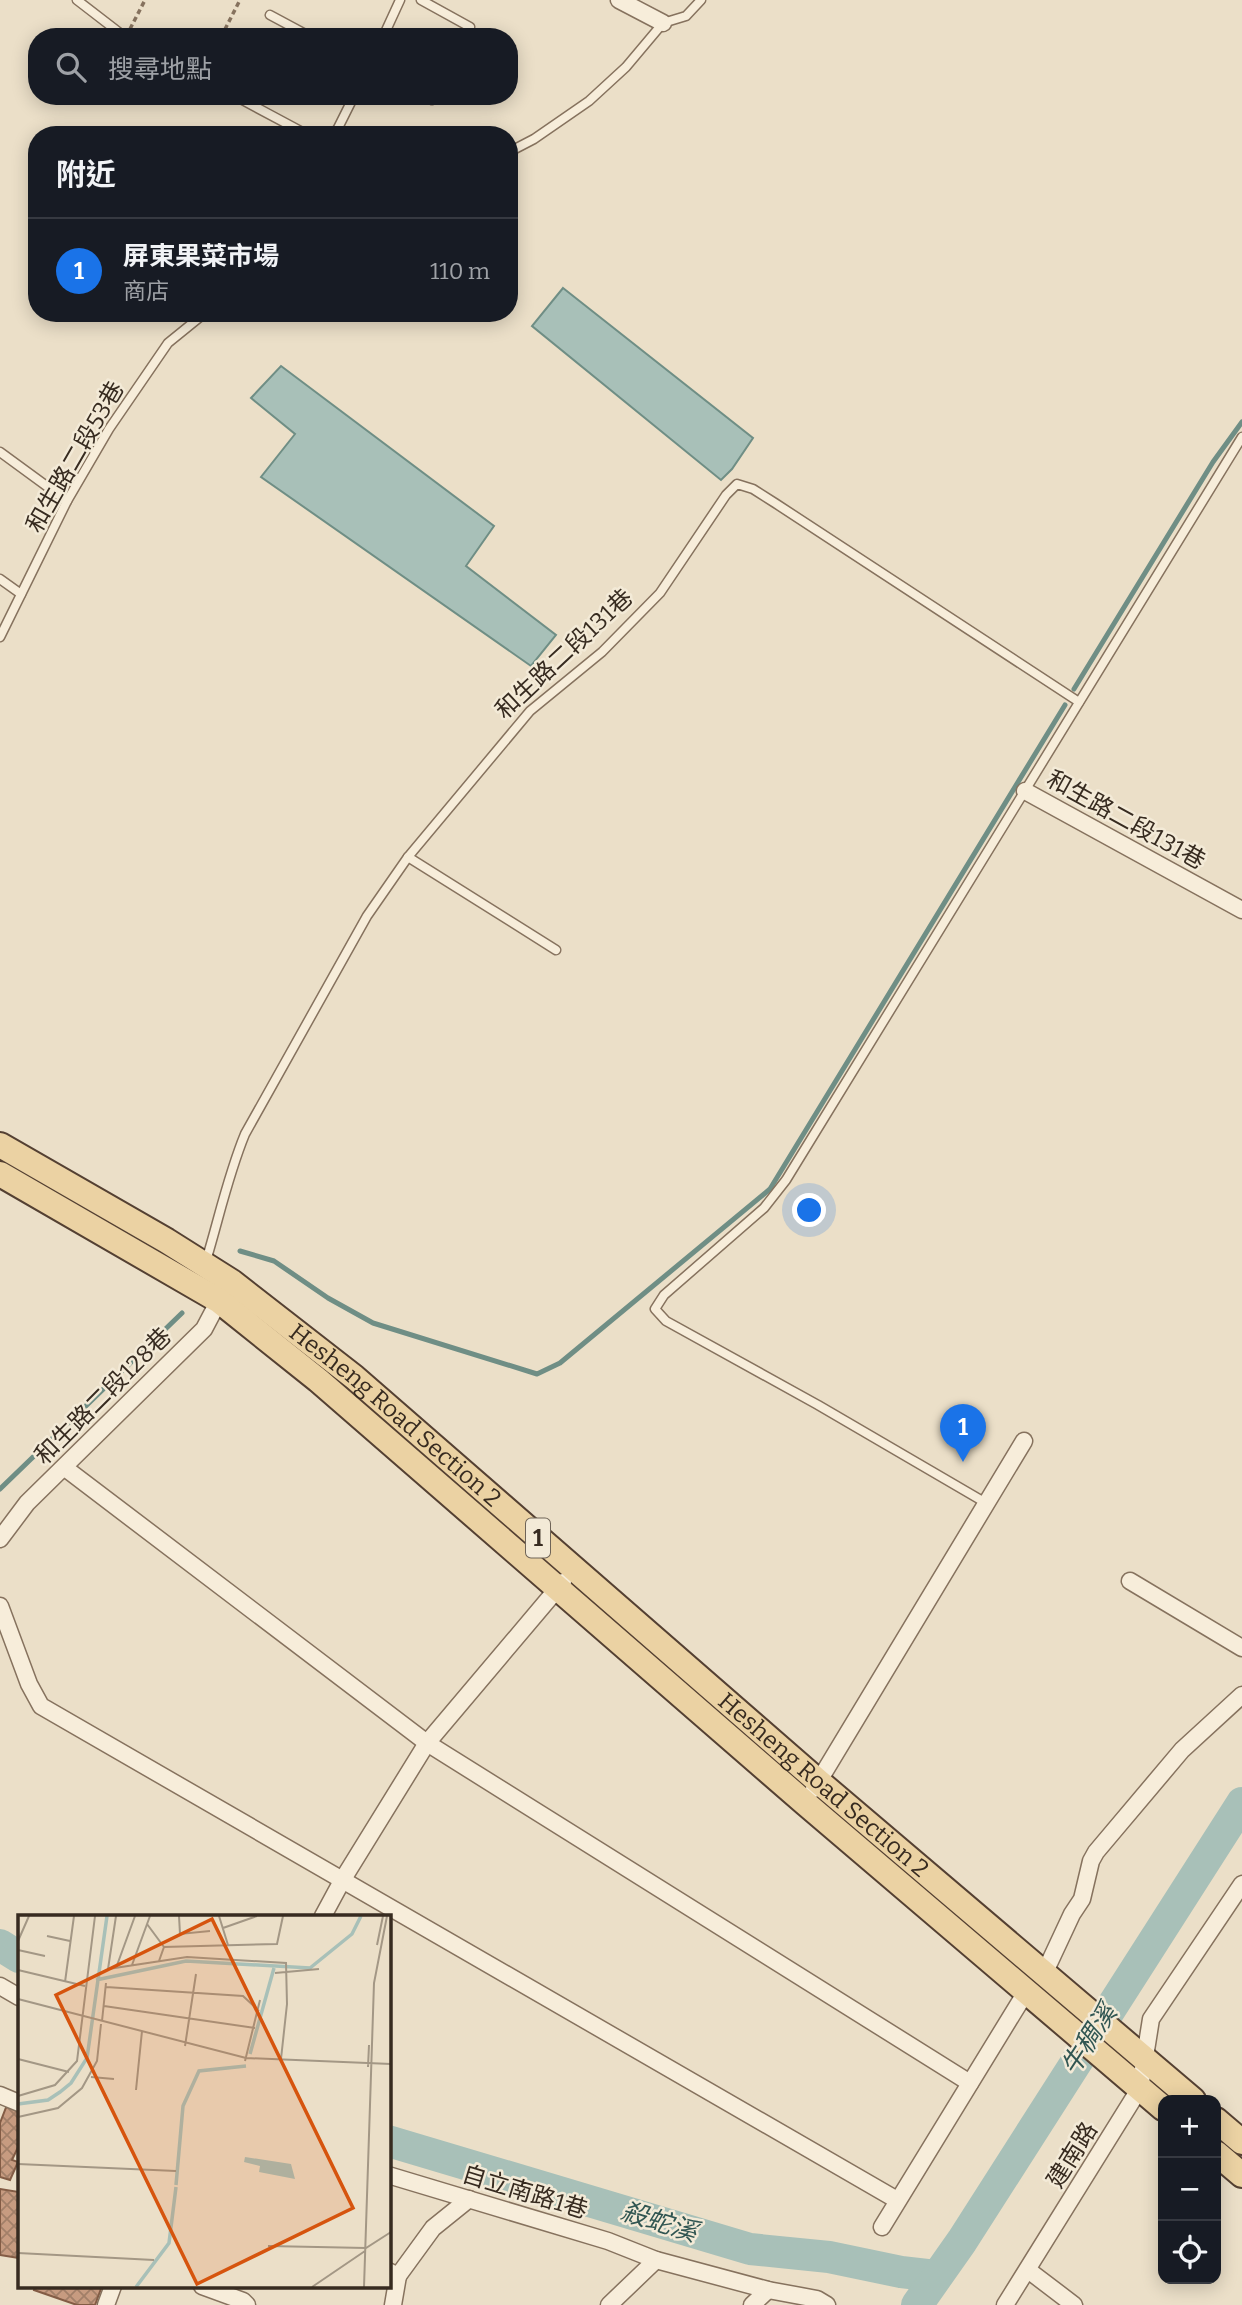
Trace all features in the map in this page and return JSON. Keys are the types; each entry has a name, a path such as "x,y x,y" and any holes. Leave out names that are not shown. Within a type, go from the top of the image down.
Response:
{"main road":[{"name":"Hesheng Road Section 2","path":"0,1146 354,1377 566,1578 812,1792 1031,1996 1140,2087"},
{"name":"Hesheng Road Section 2","path":"1,1176 199,1275"},
{"name":"Hesheng Road Section 2","path":"812,1792 1044,1974"},
{"name":"1","path":"1044,1974 1187,2095"},
{"path":"1140,2087 1158,2103"},
{"path":"1221,2124 1242,2142"},
{"path":"1221,2157 1242,2175"}],"street":[{"path":"619,0 663,23"},
{"name":"和生路二段131巷","path":"1025,791 1242,910"},
{"name":"和生路二段128巷","path":"0,1539 27,1503 204,1329 225,1291"},
{"path":"812,1792 1024,1441"},
{"path":"65,1468 427,1743 970,2083"},
{"path":"324,1915 427,1743 566,1578"},
{"path":"1130,1581 1242,1648"},
{"path":"0,1606 29,1684 41,1706 897,2200"},
{"path":"1044,1974 1072,1914 1082,1899 1091,1861 1096,1852 1182,1750 1242,1695"},
{"name":"建南路","path":"1005,2305 1140,2087 1151,2019 1242,1884"},
{"path":"0,1986 18,1996"},
{"path":"882,2227 970,2083 1031,1996"},
{"path":"0,2095 18,2103"},
{"name":"自立南路1巷","path":"390,2176 608,2241 656,2260 768,2290 817,2299 827,2305"},
{"path":"393,2305 393,2273 433,2228 469,2199"},
{"path":"609,2305 656,2260"},
{"path":"1028,2270 1074,2305"},
{"path":"106,2305 112,2288"},
{"path":"207,2288 247,2305"},
{"path":"752,2305 768,2290"}],"lane":[{"path":"77,0 114,28"},
{"path":"387,28 400,0"},
{"path":"421,0 470,27"},
{"path":"518,147 589,101 626,67 663,23 686,16 701,0"},
{"path":"270,15 294,28"},
{"path":"252,105 291,126"},
{"path":"339,126 350,105"},
{"name":"和生路二段53巷","path":"0,637 67,501 109,429 168,343 194,322"},
{"path":"986,1503 818,1405 666,1321 655,1309 664,1295 764,1209 786,1180 1242,437"},
{"path":"0,452 67,501"},
{"name":"和生路二段131巷","path":"199,1275 219,1220 231,1168 245,1134 367,916 408,857 530,711 602,652 660,593 726,495 737,484 764,496 1079,702"},
{"path":"0,579 21,593"},
{"path":"408,857 556,950"}],"path":[{"path":"131,28 145,0"},
{"path":"226,28 240,0"}],"water":[{"path":"563,288 753,438 721,480 532,326"},
{"path":"281,366 494,526 466,566 556,635 531,666 261,477 295,434 251,398"}],"building":[{"path":"7,2105 18,2110 18,2147 12,2160 18,2162 10,2180 0,2177 0,2123"},
{"path":"0,2189 18,2192 18,2258 0,2255"},
{"path":"101,2288 95,2305 77,2305 34,2290"}],"waterway":[{"path":"1074,689 1213,462 1242,422"},
{"path":"240,1251 274,1261 328,1298 373,1323 537,1374 560,1363 770,1189 1065,705"},
{"path":"0,1489 182,1313"},
{"name":"牛稠溪","path":"917,2305 962,2241 1242,1803"},
{"name":"殺蛇溪","path":"0,1945 18,1956"},
{"name":"殺蛇溪","path":"390,2142 750,2249 829,2257 901,2272 936,2276"}],"place":[{"name":"屏東果菜市場","path":"963,1462"}]}
